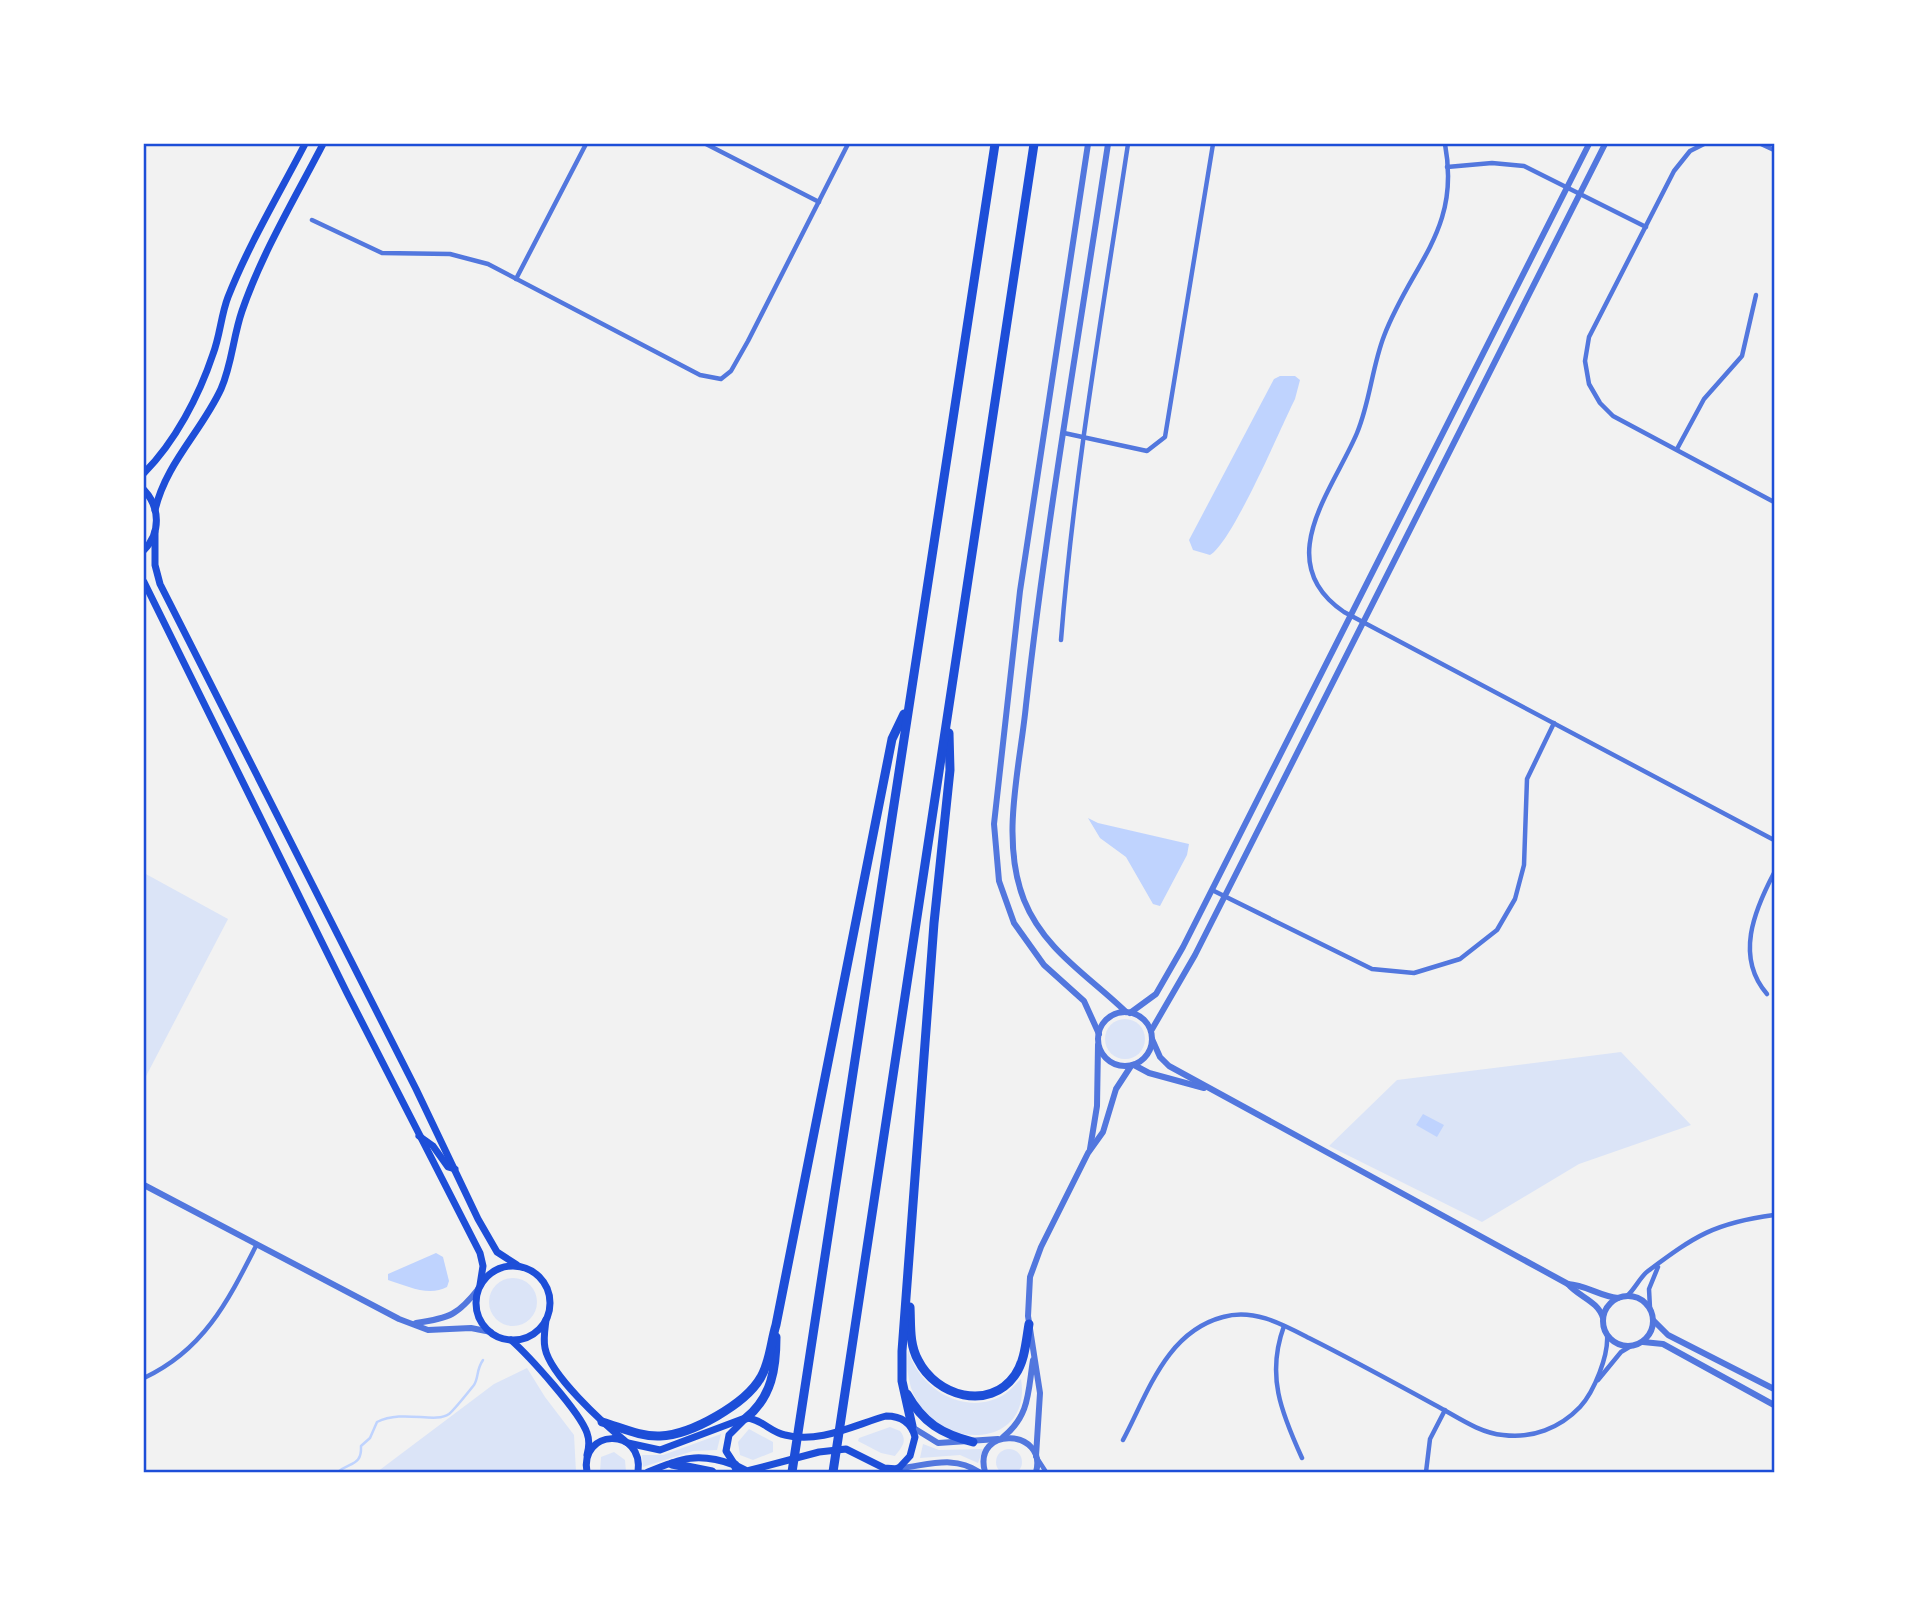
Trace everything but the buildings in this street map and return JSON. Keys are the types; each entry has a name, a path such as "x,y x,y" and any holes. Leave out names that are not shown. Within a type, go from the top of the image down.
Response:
{"highway":[{"path":"792,1472 995,144"},
{"path":"833,1472 1034,144"},
{"path":"602,1422 662,1436 726,1411 750,1392 762,1376 776,1325 892,739 909,705"},
{"path":"912,1426 903,1387 901,1361 935,904 950,770 949,710"},
{"path":"908,1281 912,1345 917,1360 935,1382 957,1394 986,1395 1008,1383 1022,1360 1029,1324"},
{"path":"746,1418 760,1405 771,1384 776,1325"},
{"path":"903,1387 920,1415 929,1424 973,1442"},
{"path":"672,1464 712,1472"}],"main road":[{"path":"145,470 156,461 194,401 208,370 237,277 305,144"},
{"path":"323,144 252,285 241,314 222,386 207,415 171,466 155,510 155,565 160,584 494,1249 517,1265 536,1273 547,1287 550,1304 544,1344 548,1356 602,1422 638,1456 638,1472"},
{"path":"144,490 155,510"},
{"path":"144,550 155,532"},
{"path":"144,582 347,993 480,1253 483,1266 478,1315 491,1332 511,1340 529,1355 582,1424 589,1439 587,1472"},
{"path":"347,993 363,984"},
{"path":"419,1135 433,1146 447,1167 455,1169"},
{"path":"479,1286 498,1268 517,1265"},
{"path":"511,1340 531,1335 546,1320"},
{"path":"587,1455 603,1440 660,1450 746,1418 759,1420 782,1435 797,1437 848,1430 886,1416 897,1417 912,1426 914,1449 898,1470 884,1468 846,1449 819,1452 755,1471 744,1471 707,1455 648,1472"},
{"path":"735,1468 727,1454 726,1441 746,1418"}],"street":[{"path":"516,279 586,144"},
{"path":"706,144 819,202"},
{"path":"312,220 382,253 462,256 488,264 700,375 721,379 732,371 848,144"},
{"path":"1088,144 1020,591 994,824 999,881 1014,923 1044,965 1084,1001 1102,1054 1109,1061 1132,1065 1149,1073 1205,1088"},
{"path":"1108,144 1034,637 1013,829 1013,851 1024,900 1044,936 1061,956 1128,1012 1144,1019 1164,1062 1205,1088 1568,1284 1577,1294 1594,1303 1603,1318 1607,1334 1607,1348 1597,1381"},
{"path":"1061,640 1068,552 1083,435 1128,144"},
{"path":"1064,433 1147,450 1165,437 1213,144"},
{"path":"1445,144 1446,201 1438,233 1391,318 1360,426 1317,511 1309,544 1312,572 1334,605 1357,619 1774,840"},
{"path":"1090,1151 1097,1106 1098,1037 1107,1019 1128,1012 1156,993 1357,619 1573,190 1589,144"},
{"path":"1151,1031 1224,897 1357,619 1573,190 1605,144"},
{"path":"1704,144 1681,160 1589,337 1586,372 1594,393 1605,410 1622,422 1774,502"},
{"path":"1761,144 1774,150"},
{"path":"1447,167 1510,163 1532,169 1646,227"},
{"path":"1676,449 1704,398 1742,356 1756,295"},
{"path":"1212,890 1372,969 1415,973 1460,959 1497,930 1516,900 1524,865 1527,779 1554,723"},
{"path":"1766,993 1752,973 1750,940 1758,907 1774,873"},
{"path":"1035,1472 1040,1393 1029,1324 1028,1299 1034,1264 1090,1151 1103,1132 1116,1088 1132,1065 1148,1053 1152,1039"},
{"path":"144,1185 381,1311 428,1330 471,1328 491,1332"},
{"path":"1774,1215 1728,1223 1701,1233 1673,1251 1659,1266 1649,1289 1654,1321 1668,1335 1774,1389"},
{"path":"144,1378 168,1366 197,1343 217,1316 257,1244"},
{"path":"1627,1296 1649,1270 1659,1266"},
{"path":"1568,1284 1581,1284 1605,1297 1639,1298 1650,1308"},
{"path":"414,1323 443,1319 456,1314 479,1286"},
{"path":"1603,1318 1608,1306 1618,1298"},
{"path":"1123,1440 1168,1355 1193,1330 1226,1316 1248,1315 1284,1325 1492,1433 1529,1435 1566,1420 1586,1400 1597,1381 1621,1352 1643,1342 1663,1345 1774,1405"},
{"path":"1643,1342 1651,1333 1654,1321"},
{"path":"1284,1325 1274,1359 1274,1379 1302,1458"},
{"path":"1607,1334 1617,1343 1630,1346"},
{"path":"898,1470 956,1462 982,1472 987,1451 1014,1428 1026,1410 1034,1358"},
{"path":"1426,1472 1430,1439 1445,1410"},
{"path":"912,1426 938,1443 1018,1439 1046,1472"}],"shaded area":[{"path":"144,873 228,919 144,1080"},
{"path":"1125,1019 1133,1020 1139,1025 1144,1031 1144,1047 1139,1053 1133,1058 1125,1059 1117,1058 1111,1053 1106,1047 1105,1039 1106,1031 1111,1025 1117,1020"},
{"path":"1621,1052 1691,1125 1579,1164 1482,1222 1329,1146 1397,1080"},
{"path":"513,1278 530,1285 537,1302 530,1319 513,1326 496,1319 489,1302 496,1285"},
{"path":"908,1350 922,1377 946,1396 961,1401 990,1401 1005,1394 1021,1379 1020,1406 1008,1424 988,1434 965,1434 942,1426 923,1409 910,1384"},
{"path":"527,1368 574,1435 576,1472 377,1472 494,1384"},
{"path":"890,1427 900,1431 904,1438 902,1447 895,1456 881,1453 858,1441 859,1438"},
{"path":"749,1429 773,1442 773,1452 753,1460 740,1455 738,1442"},
{"path":"721,1434 717,1450 693,1451 643,1467 642,1455 663,1455"},
{"path":"923,1444 939,1450 983,1449 978,1463 960,1455 920,1458"},
{"path":"1009,1449 1018,1453 1022,1462 1018,1471 1009,1475 1000,1471 996,1462 1000,1453"},
{"path":"614,1452 625,1460 626,1472 600,1472 601,1457"}],"water":[{"path":"1280,376 1295,376 1300,380 1295,399 1256,483 1231,530 1219,546 1210,555 1193,550 1189,540 1274,379"},
{"path":"1088,818 1098,823 1189,844 1187,855 1160,906 1153,904 1126,857 1100,838"},
{"path":"1423,1114 1444,1125 1437,1137 1416,1125"},
{"path":"436,1253 443,1257 449,1281 447,1287 425,1291 388,1280 388,1274"}],"waterway":[{"path":"338,1472 360,1457 361,1446 370,1438 377,1422 387,1418 436,1418 449,1414 474,1385 483,1360"}]}
